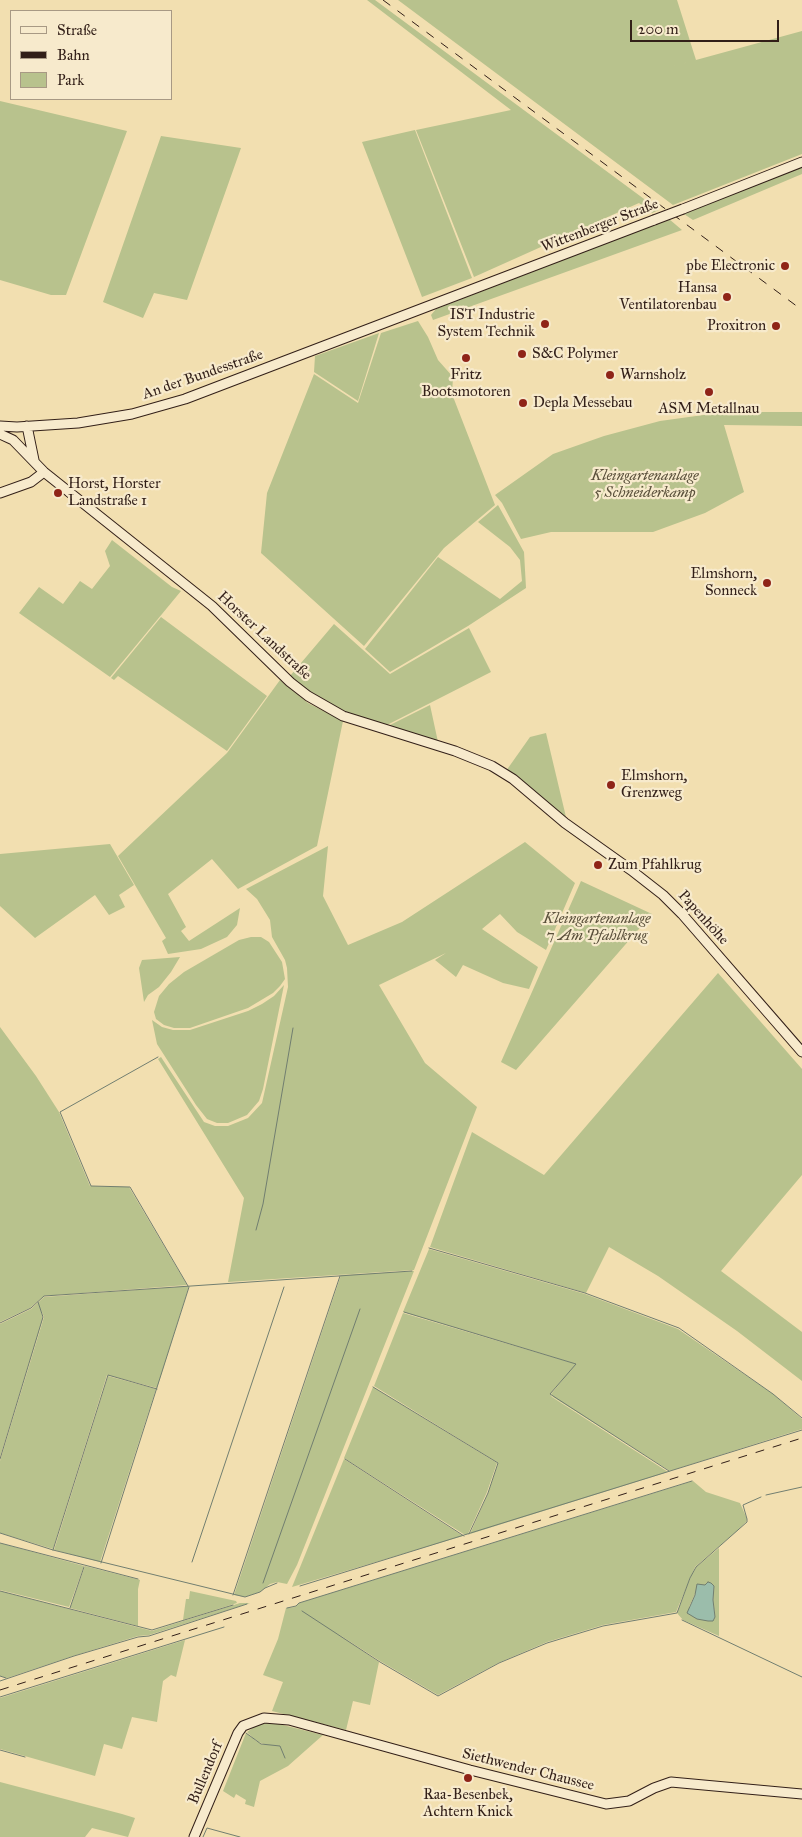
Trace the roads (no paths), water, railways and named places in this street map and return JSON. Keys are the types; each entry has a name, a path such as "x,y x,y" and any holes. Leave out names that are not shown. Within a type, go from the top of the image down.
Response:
{"main road":[{"name":"Wittenberger Straße","path":"407,314 802,162"},
{"name":"An der Bundesstraße","path":"0,426 78,423 132,414 185,399 407,314"},
{"path":"27,426 34,460"},
{"name":"Horster Landstraße","path":"0,434 13,440 44,472 212,606 290,682 308,696 344,716 482,761 513,779 565,823"},
{"path":"0,493 31,482 44,472"},
{"name":"Papenhöhe","path":"565,823 631,870 669,901 694,926 802,1052"},
{"name":"Siethwender Chaussee","path":"249,1723 264,1718 289,1720 470,1770 606,1804 629,1801 654,1788 671,1782 802,1794"},
{"name":"Bullendorf","path":"194,1837 238,1733 243,1726 249,1723"}],"waterway":[{"path":"256,1230 263,1204 293,1028"},
{"path":"158,1057 60,1112 91,1186 130,1187 188,1286"},
{"path":"429,1248 585,1293 679,1328 773,1394 802,1418"},
{"path":"0,1323 31,1308 44,1296 412,1271"},
{"path":"233,1595 340,1276"},
{"path":"101,1563 189,1287"},
{"path":"192,1562 284,1287"},
{"path":"0,1459 43,1317 38,1302"},
{"path":"263,1583 360,1309"},
{"path":"404,1312 576,1364 550,1394 669,1471"},
{"path":"53,1550 108,1375 157,1389"},
{"path":"373,1387 498,1463 488,1493 469,1534"},
{"path":"300,1586 802,1430"},
{"path":"345,1459 464,1536"},
{"path":"287,1608 692,1481"},
{"path":"766,1495 802,1487"},
{"path":"302,1611 380,1662 438,1696 499,1663 547,1643 603,1626 677,1613 696,1567 747,1522 743,1505 761,1497"},
{"path":"0,1533 53,1550 245,1597 277,1583"},
{"path":"0,1543 138,1579"},
{"path":"70,1608 84,1567"},
{"path":"0,1591 152,1630 233,1605"},
{"path":"0,1681 74,1656 138,1637 149,1636 247,1604"},
{"path":"682,1620 802,1677"},
{"path":"0,1697 224,1627"},
{"path":"0,1676 6,1678"},
{"path":"246,1733 261,1744 280,1746 285,1758"},
{"path":"0,1750 25,1757"},
{"path":"203,1837 207,1828 240,1837"}],"railway":[{"path":"383,0 802,310"},
{"path":"0,1690 802,1438"}],"place":[{"name":"pbe Electronic","path":"785,266"},
{"name":"Hansa Ventilatorenbau","path":"727,297"},
{"name":"IST Industrie System Technik","path":"545,324"},
{"name":"Proxitron","path":"776,326"},
{"name":"S&C Polymer","path":"522,354"},
{"name":"Fritz Bootsmotoren","path":"466,358"},
{"name":"Warnsholz","path":"610,375"},
{"name":"ASM Metallnau","path":"709,392"},
{"name":"Depla Messebau","path":"523,403"},
{"name":"Horst, Horster Landstraße 1","path":"58,493"},
{"name":"Elmshorn, Sonneck","path":"767,583"},
{"name":"Elmshorn, Grenzweg","path":"611,785"},
{"name":"Zum Pfahlkrug","path":"598,865"},
{"name":"Raa-Besenbek, Achtern Knick","path":"468,1778"}],"park label":[{"name":"Kleingartenanlage 5 Schneiderkamp","path":"645,484"},
{"name":"Kleingartenanlage 7 Am Pfahlkrug","path":"597,928"}]}
